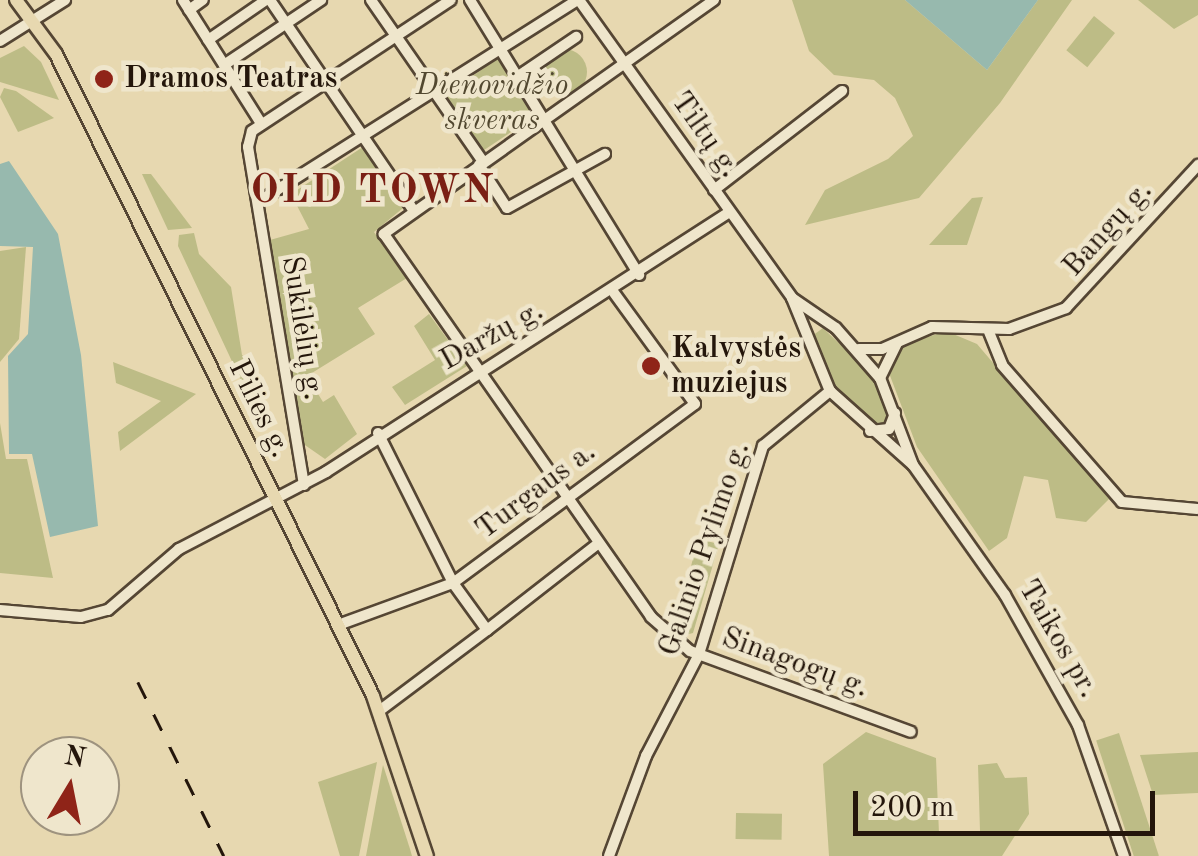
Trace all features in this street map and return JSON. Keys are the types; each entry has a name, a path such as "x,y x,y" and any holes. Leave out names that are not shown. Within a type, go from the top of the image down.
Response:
{"main road":[{"name":"Pilies g.","path":"16,0 33,21 338,625 379,711 427,856"}],"street":[{"path":"0,41 65,0"},
{"path":"203,0 186,5 259,120 451,0"},
{"path":"208,40 268,0 414,211 714,0"},
{"path":"224,65 320,0"},
{"path":"371,0 507,208 605,154"},
{"path":"470,0 520,74 639,275"},
{"path":"258,202 367,138 578,0"},
{"name":"Tiltų g.","path":"578,0 792,298 806,342 830,391"},
{"path":"520,74 576,37"},
{"path":"714,190 842,90"},
{"name":"Sukilėlių g.","path":"259,120 247,130 304,485"},
{"name":"Bangų g.","path":"859,349 900,340 932,327 989,332 1049,317 1079,299 1198,166"},
{"name":"Sinagogų g.","path":"414,211 384,234 560,488 564,502 651,616 698,654 911,732"},
{"name":"Daržų g.","path":"0,610 81,617 108,610 179,548 304,485 378,433 614,293 730,212"},
{"name":"Turgaus a.","path":"338,625 453,583 695,404 614,293"},
{"name":"Tiltų g.","path":"792,298 836,328 859,349 880,378"},
{"path":"806,342 815,326 836,328"},
{"path":"989,332 991,350 1066,443 1122,502 1142,507 1198,509"},
{"path":"880,378 900,340"},
{"name":"Taikos pr.","path":"880,378 913,465 1058,686 1124,856"},
{"name":"Taikos pr.","path":"830,391 870,431 913,465"},
{"name":"Galinio Pylimo g.","path":"609,856 646,756 698,654 763,446 830,391"},
{"path":"870,431 889,429 896,412"},
{"path":"378,433 453,583 486,630"},
{"path":"379,711 595,546"}],"green space":[{"path":"792,0 905,0 987,70 1038,0 1072,0 1000,103 919,198 805,225 825,190 888,159 913,136 895,98 874,80 834,75 809,51"},
{"path":"1138,0 1198,0 1198,15 1174,29"},
{"path":"1094,16 1115,33 1087,67 1066,50"},
{"path":"24,46 41,62 59,100 0,82 0,58"},
{"path":"564,49 580,56 587,72 580,88 564,95 548,88 541,72 548,56"},
{"name":"Dienovidžio skveras","path":"502,56 540,112 481,152 443,96"},
{"path":"4,88 16,91 54,118 18,132 0,97"},
{"path":"366,145 403,208 374,232 407,278 358,308 375,334 307,376 323,402 334,395 357,434 325,459 302,443 270,240 309,229 291,194"},
{"path":"142,174 151,174 192,228 168,230"},
{"path":"983,197 967,245 929,245 972,198"},
{"path":"194,233 199,254 231,287 242,355 253,363 256,380 244,387 178,246 179,235"},
{"path":"26,247 19,339 0,362 0,251"},
{"path":"429,314 467,366 405,405 392,387 435,360 414,326"},
{"path":"823,328 871,374 889,410 884,425 877,427 826,376 812,336"},
{"path":"946,331 977,344 1109,499 1086,522 1056,518 1048,480 1024,476 1007,538 989,551 917,447 889,373 904,345"},
{"path":"113,362 196,394 120,451 118,432 161,401 116,383"},
{"path":"0,423 6,459 27,459 53,578 0,573"},
{"path":"698,539 719,544 693,633 685,635 666,608 680,609"},
{"path":"866,732 936,758 939,834 980,831 978,765 997,763 1005,778 1027,777 1029,814 1002,856 829,856 823,764"},
{"path":"1119,733 1159,856 1134,856 1096,740"},
{"path":"1198,752 1198,793 1153,795 1140,755"},
{"path":"377,762 359,856 340,856 318,782"},
{"path":"383,765 410,849 412,856 366,856"},
{"path":"736,813 782,814 782,840 736,839"}],"water":[{"path":"905,0 1038,0 987,70"},
{"path":"9,161 58,234 81,355 98,526 50,537 32,454 9,454 8,356 28,334 33,247 0,246 0,164"}],"railway":[{"path":"138,682 224,856"}],"place":[{"name":"Dramos Teatras","path":"104,79"},
{"name":"Kalvystės muziejus","path":"651,366"}],"district":[{"name":"OLD TOWN","path":"373,192"}]}
